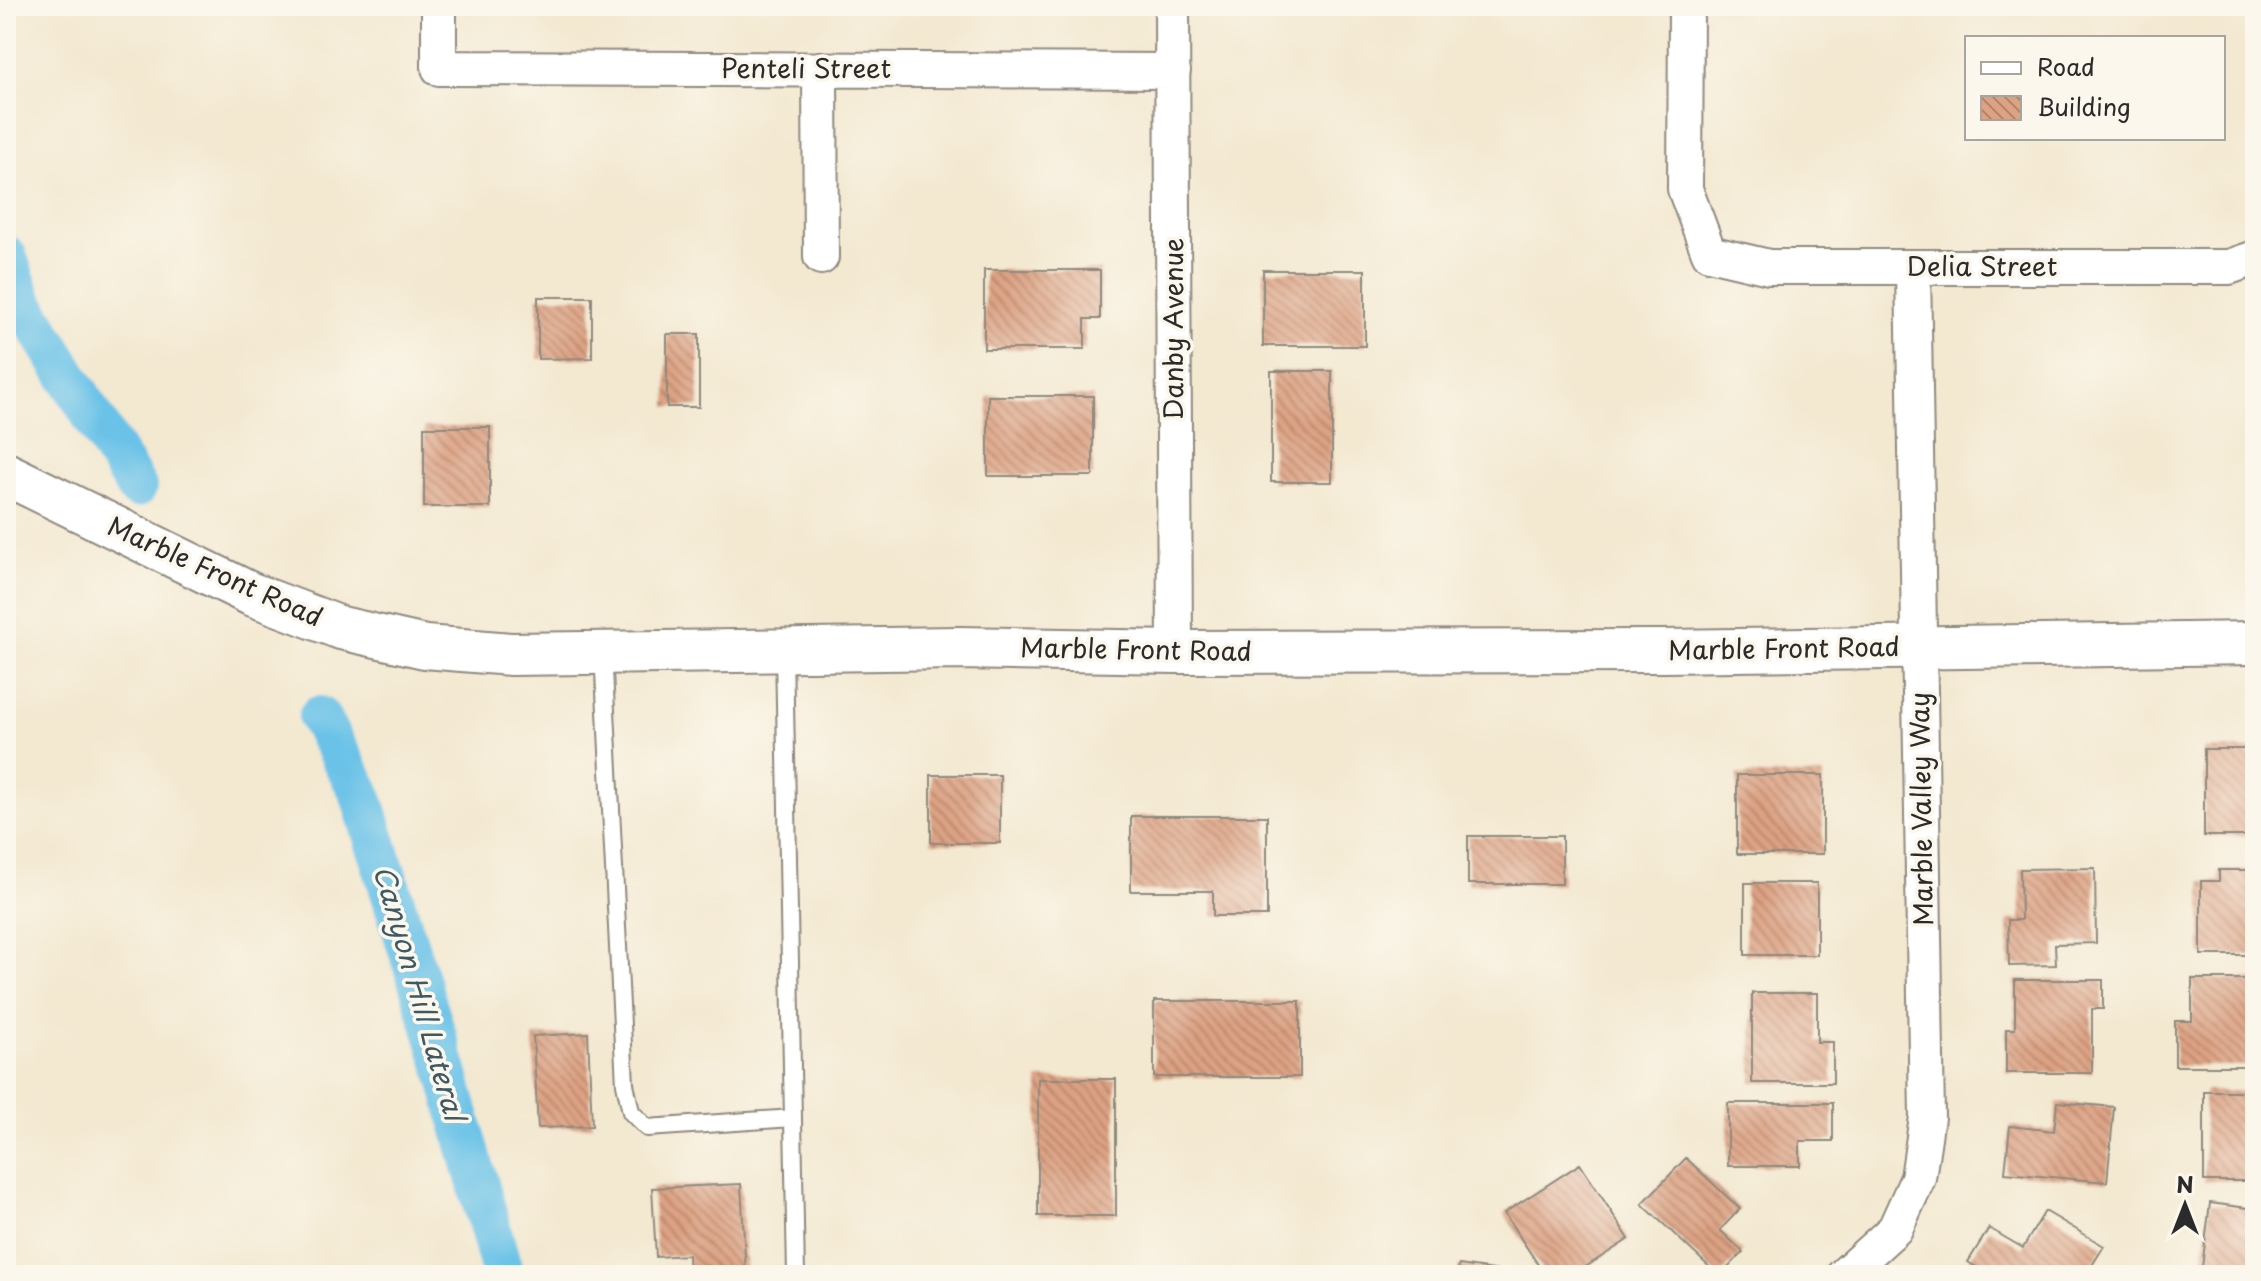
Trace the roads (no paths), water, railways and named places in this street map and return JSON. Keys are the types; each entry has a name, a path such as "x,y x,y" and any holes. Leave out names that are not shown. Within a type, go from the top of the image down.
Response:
{"street":[{"name":"Penteli Street","path":"439,6 439,68 1173,71"},
{"name":"Danby Avenue","path":"1172,6 1175,652"},
{"name":"Delia Street","path":"1686,6 1685,189 1709,253 1769,267 2229,267 2255,258"},
{"path":"820,69 821,257"},
{"name":"Marble Valley Way","path":"1844,1275 1895,1229 1918,1178 1927,1117 1913,267"},
{"name":"Marble Front Road","path":"6,474 251,594 341,628 425,647 511,654 959,648 1175,652 1637,651 2255,643"}],"lane":[{"path":"784,650 796,1275"},
{"path":"603,652 625,1084 631,1112 647,1128 793,1118"}],"waterway":[{"name":"Canyon Hill Lateral","path":"6,256 22,301 136,487"},
{"name":"Canyon Hill Lateral","path":"319,717 360,792 448,1075 503,1275"}]}
